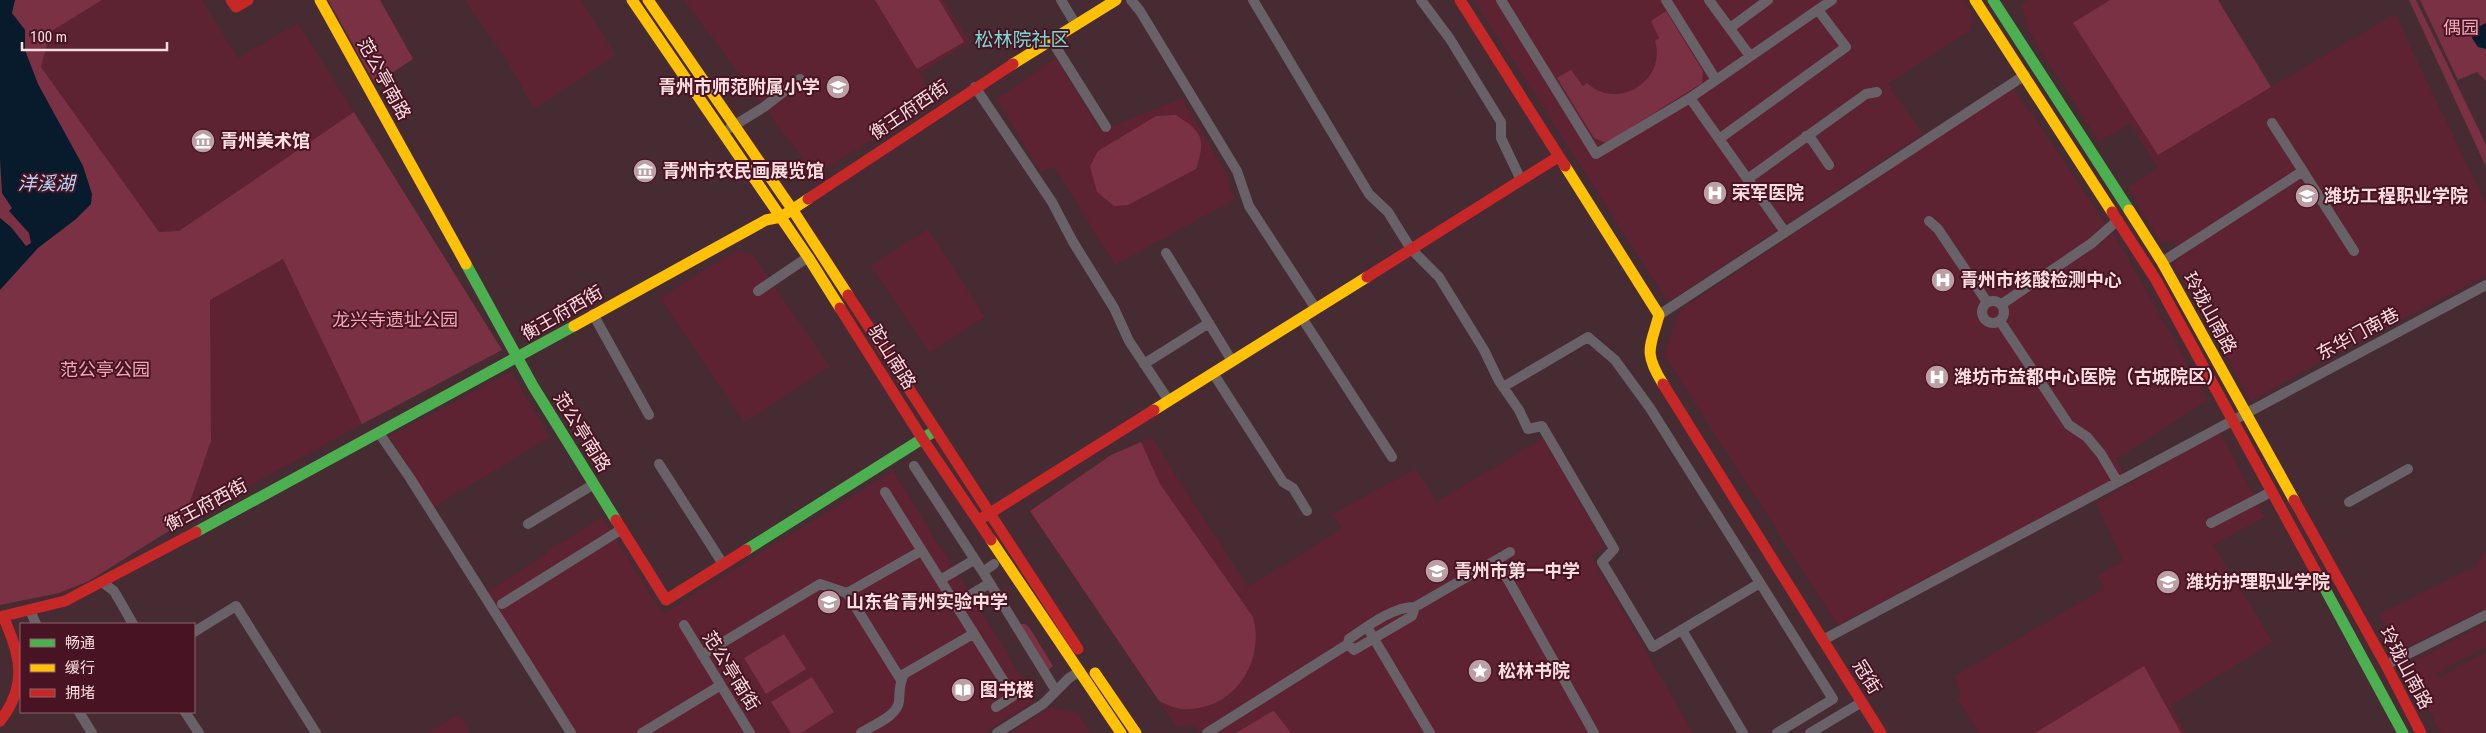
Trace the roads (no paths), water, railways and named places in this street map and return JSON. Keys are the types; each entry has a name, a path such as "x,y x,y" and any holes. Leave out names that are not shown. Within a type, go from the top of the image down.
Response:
{"street":[{"path":"231,0 236,7 248,0"},
{"name":"范公亭南路","path":"320,0 533,386 666,600 935,431"},
{"name":"驼山南路","path":"632,0 808,257 922,438 1121,733"},
{"name":"驼山南路","path":"648,0 792,209 989,514 1136,733"},
{"path":"1061,0 1076,25"},
{"name":"衡王府西街","path":"2,616 65,601 519,358 593,314 766,220 781,218 975,87 1116,0"},
{"path":"1131,0 1140,11 1236,171 1249,206 1316,309"},
{"path":"1253,0 1369,194 1388,212 1411,249 1439,277 1484,350 1528,429 1542,426 1614,549 1602,562 1653,647 1760,583"},
{"path":"1421,0 1450,39 1501,122 1501,138 1521,180"},
{"path":"1460,0 1659,315 2025,75"},
{"path":"1501,0 1596,154 1690,98 1832,0"},
{"path":"1666,0 1716,80"},
{"path":"1709,0 1750,56"},
{"path":"1730,28 1768,0"},
{"name":"玲珑山南路","path":"1975,0 2160,285 2403,733"},
{"name":"玲珑山南路","path":"1993,0 2162,262 2386,665 2421,733"},
{"path":"1719,139 1846,47 1818,10"},
{"path":"1052,40 1106,127"},
{"path":"723,133 764,107 800,79"},
{"path":"975,87 1052,202 1072,242 1114,308 1129,341 1169,401"},
{"path":"1749,178 1866,94 1877,92"},
{"path":"1690,98 1749,178 1785,232"},
{"path":"2272,123 2354,251"},
{"path":"1806,136 1812,140 1828,165"},
{"path":"979,520 1558,157"},
{"path":"2162,262 2303,171"},
{"path":"1929,220 1938,229 1988,302"},
{"path":"2002,304 2092,243 2118,220"},
{"path":"1166,253 1232,362"},
{"path":"758,291 808,257"},
{"name":"东华门南巷","path":"1822,640 2245,412 2486,285"},
{"path":"1994,301 2002,304 2004,313 2000,321 1992,323 1984,319 1982,311 1988,302 1994,301"},
{"path":"593,314 649,415"},
{"name":"冠街","path":"1659,315 1648,356 1651,366 1881,733"},
{"path":"1302,318 1392,457"},
{"path":"2000,321 2069,425 2087,436 2102,454 2117,481"},
{"path":"1144,364 1209,323"},
{"path":"1504,387 1588,337 1615,360 1636,388 1833,699 1776,733"},
{"path":"1214,373 1283,482 1293,488 1307,510"},
{"path":"379,433 415,486 571,733"},
{"path":"659,464 723,564"},
{"path":"914,466 990,583 1053,686"},
{"path":"2350,502 2408,469"},
{"path":"528,524 594,484"},
{"path":"886,492 1013,696 996,707"},
{"path":"2211,523 2271,492"},
{"path":"502,604 622,529"},
{"path":"847,593 921,551"},
{"path":"1207,733 1348,644 1348,639 1367,627 1403,607 1415,607 1510,552"},
{"path":"940,580 974,560"},
{"path":"1496,560 1594,733"},
{"path":"983,572 994,564"},
{"path":"102,582 114,591 132,623"},
{"path":"955,604 990,583"},
{"path":"702,655 820,584 847,593 901,680"},
{"path":"195,631 236,606 316,733"},
{"path":"1348,644 1354,650 1375,639 1412,616 1415,607"},
{"path":"30,610 36,623"},
{"path":"2,616 16,645 20,677"},
{"path":"2386,665 2486,616"},
{"name":"范公亭南街","path":"684,626 750,733"},
{"path":"1367,627 1430,733"},
{"path":"1682,630 1743,733"},
{"path":"861,733 896,711 899,702 901,680 904,674 973,634"},
{"path":"997,733 1043,704 1080,671"},
{"path":"642,733 721,685"},
{"path":"0,721 11,708 20,687"},
{"path":"1810,733 1862,702"},
{"path":"80,713 92,733"},
{"path":"186,713 199,733"}],"water":[{"name":"洋溪湖","path":"0,0 15,0 12,13 25,30 25,50 38,84 83,166 92,194 91,204 76,219 38,248 0,290 0,218 11,227 26,246 31,243 29,233 9,211 12,208 2,193 0,159"},
{"path":"2486,23 2486,49 2478,47 2472,38 2476,28"}],"place":[{"name":"青州市师范附属小学","path":"838,87"},
{"name":"青州美术馆","path":"203,141"},
{"name":"青州市农民画展览馆","path":"645,171"},
{"name":"荣军医院","path":"1715,193"},
{"name":"潍坊工程职业学院","path":"2307,196"},
{"name":"青州市核酸检测中心","path":"1943,280"},
{"name":"潍坊市益都中心医院（古城院区）","path":"1937,377"},
{"name":"青州市第一中学","path":"1437,571"},
{"name":"潍坊护理职业学院","path":"2168,582"},
{"name":"山东省青州实验中学","path":"829,602"},
{"name":"松林书院","path":"1480,671"},
{"name":"图书楼","path":"963,690"}],"district":[{"name":"松林院社区","path":"1022,39"}],"park label":[{"name":"偶园","path":"2461,28"},
{"name":"龙兴寺遗址公园","path":"395,320"},
{"name":"范公亭公园","path":"105,370"}]}
